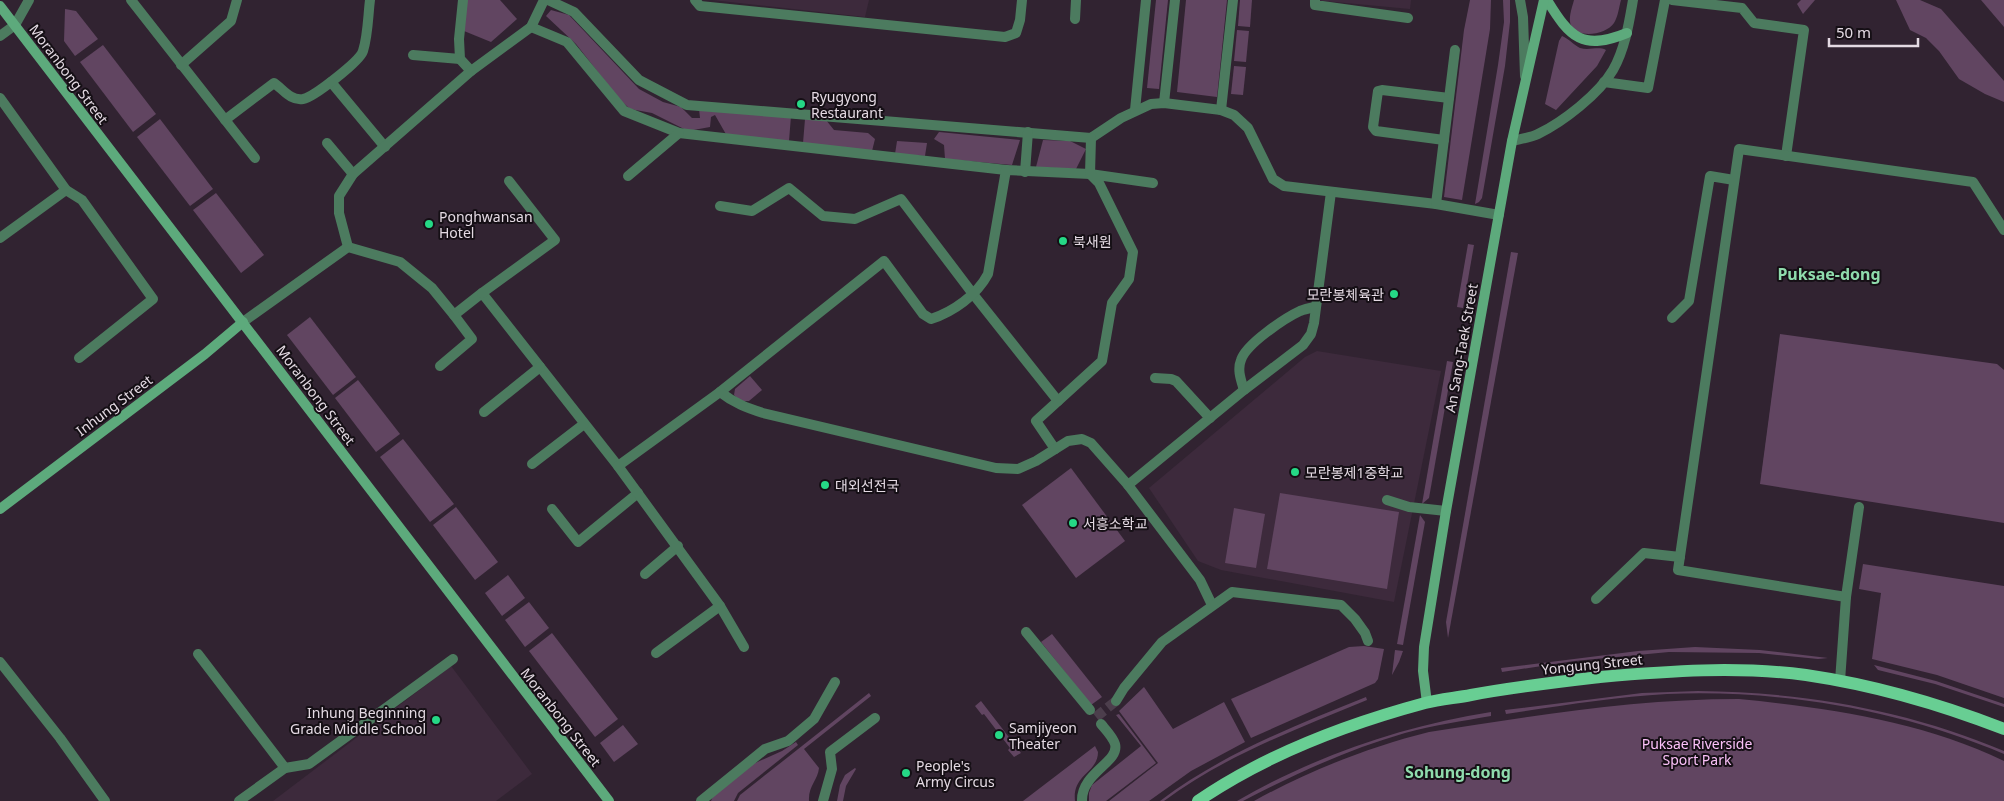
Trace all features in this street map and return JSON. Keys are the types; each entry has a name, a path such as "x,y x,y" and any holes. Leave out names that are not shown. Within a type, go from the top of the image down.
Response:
{"main road":[{"name":"An Sang-Taek Street","path":"1427,703 1423,671 1424,647 1446,511 1512,141 1525,78 1545,0"},
{"path":"1545,0 1561,23 1574,35 1588,41 1608,41 1627,33"},
{"name":"Moranbong Street","path":"0,6 609,801"},
{"name":"Inhung Street","path":"0,509 205,354 243,322"},
{"name":"Yongung Street","path":"1198,801 1233,779 1321,738 1371,720 1427,703 1492,691 1573,680 1693,670 1730,669 1805,675 1919,699 1961,712 2004,730"}],"street":[{"path":"0,36 15,25 29,0"},
{"path":"131,0 255,158"},
{"path":"181,65 230,21 237,0"},
{"path":"225,120 274,83 291,98 304,99 331,82 358,60 363,51 370,0"},
{"path":"463,0 459,39 460,59 471,71"},
{"path":"348,247 339,213 340,196 353,174 471,71 531,27 544,0"},
{"path":"548,0 574,12 639,80 687,105 1091,138 1134,110 1151,104 1164,103 1221,110 1234,115 1248,128 1273,179 1284,186 1436,204 1499,215"},
{"path":"695,0 700,6 1005,37 1016,33 1022,0"},
{"path":"1074,19 1076,0"},
{"path":"1134,110 1146,0"},
{"path":"1164,103 1175,0"},
{"path":"1221,110 1233,0"},
{"path":"1316,0 1315,5 1408,18"},
{"path":"1520,0 1523,17 1525,78"},
{"path":"1512,141 1536,135 1563,119 1604,82 1613,69 1627,33 1634,0"},
{"path":"1604,82 1648,88 1665,0"},
{"path":"1672,0 1742,8 1754,23 1804,30 1786,156"},
{"path":"531,27 567,42 624,111 679,133 1006,170 1090,174 1153,183"},
{"path":"1436,204 1455,50"},
{"path":"413,56 460,59"},
{"path":"331,82 385,147"},
{"path":"1444,140 1376,130 1373,127 1378,92 1382,90 1449,98"},
{"path":"0,98 66,190 82,200 153,299 79,358"},
{"path":"1025,172 1028,132"},
{"path":"628,176 679,133"},
{"path":"1054,449 1036,421 1102,361 1112,303 1130,279 1134,252 1099,183 1090,174 1091,138"},
{"path":"327,143 353,174"},
{"path":"1846,597 1678,570 1739,150 1973,182 2004,230"},
{"path":"618,466 720,392 884,261 923,314 931,318 942,315 973,294 982,285 988,274 1006,170"},
{"path":"1672,318 1689,301 1710,176 1734,180"},
{"path":"454,315 555,240 509,182"},
{"path":"720,206 752,211 789,188 823,216 855,219 901,199 1058,401"},
{"path":"0,238 66,190"},
{"path":"1128,485 1244,390 1303,345 1311,334 1314,323 1330,192"},
{"path":"243,322 348,247"},
{"path":"348,247 400,262 432,288 454,315 472,339 440,366"},
{"path":"482,294 618,466 678,546 720,606 744,647"},
{"path":"1244,390 1239,371 1241,358 1247,349 1287,318 1302,310 1315,307"},
{"path":"484,412 540,367"},
{"path":"1155,378 1176,381 1210,418"},
{"path":"720,392 737,404 763,413 996,468 1018,469 1036,461 1068,441 1082,439 1091,443 1128,485 1200,580 1212,605"},
{"path":"532,464 584,424"},
{"path":"552,509 578,542 638,493"},
{"path":"1387,500 1409,507 1446,511"},
{"path":"1840,681 1846,597 1859,507"},
{"path":"646,574 678,546"},
{"path":"1596,599 1644,553 1680,557"},
{"path":"1116,701 1124,688 1162,642 1232,592 1341,605 1355,619 1368,641"},
{"path":"656,653 720,606"},
{"path":"1026,632 1090,710"},
{"path":"198,654 286,768"},
{"path":"242,800 286,768 309,764 453,659"},
{"path":"0,662 60,738 105,801"},
{"path":"701,801 765,749 788,741 814,719 835,682"},
{"path":"823,801 832,769 830,752 875,718"},
{"path":"1082,801 1085,785 1092,775 1112,757 1115,750 1114,743 1101,724"}],"shaded area":[{"path":"712,0 869,0 865,17"},
{"path":"1314,0 1411,0 1410,9"},
{"name":"모란봉제1중학교","path":"1317,351 1441,371 1394,602 1221,570 1198,561 1149,488 1305,357"},
{"name":"Inhung Beginning Grade Middle School","path":"451,666 532,774 496,801 273,801"}],"green space":[{"path":"466,0 500,0 517,19 491,42 464,31"},
{"path":"1156,0 1168,0 1159,89 1147,88"},
{"path":"1186,0 1227,0 1217,97 1177,92"},
{"path":"1240,0 1252,0 1250,27 1238,26"},
{"path":"1470,0 1491,0 1490,29 1462,200 1444,197 1464,30"},
{"path":"1503,0 1510,0 1510,22 1505,66 1482,198 1475,204 1504,22"},
{"path":"1574,0 1621,0 1616,18 1611,27 1600,32 1587,34 1576,31 1572,27 1570,14"},
{"path":"1801,0 1815,0 1803,14 1797,4"},
{"path":"1896,0 1920,0 1941,9 2004,81 2004,102 1985,94 1959,79 1939,51 1926,38 1910,30"},
{"path":"1981,0 2004,0 2004,27"},
{"path":"65,9 76,11 98,39 75,56 64,41"},
{"path":"551,10 569,15 639,89 663,102 681,107 692,118 700,118 699,109 791,116 789,141 727,136 715,115 711,117 710,127 688,131 652,113 630,109 619,99 576,44 546,16"},
{"path":"1237,30 1249,31 1246,62 1234,61"},
{"path":"1562,36 1580,48 1600,48 1606,50 1597,66 1556,110 1545,104 1559,41"},
{"path":"103,45 156,114 133,132 80,62"},
{"path":"1234,66 1246,67 1243,95 1231,94"},
{"path":"160,119 213,189 190,206 137,137"},
{"path":"805,119 826,120 834,130 868,133 875,139 872,151 803,143"},
{"path":"939,132 1020,140 1012,165 945,159 944,145 934,139"},
{"path":"1043,140 1070,141 1086,149 1076,169 1036,167"},
{"path":"897,141 927,143 925,156 895,154"},
{"path":"216,193 264,255 241,273 193,210"},
{"path":"1468,244 1474,245 1463,308 1457,307"},
{"path":"1511,252 1518,253 1448,638 1446,622"},
{"path":"310,317 356,377 333,395 287,335"},
{"path":"1780,334 1997,364 2004,370 2004,523 1760,484"},
{"path":"1447,361 1453,362 1429,498 1422,504"},
{"path":"750,376 762,390 749,401 740,401 734,395 735,389"},
{"path":"358,380 400,434 376,452 335,398"},
{"path":"403,439 454,504 430,522 380,457"},
{"name":"서흥소학교","path":"1071,468 1125,541 1076,578 1022,505"},
{"path":"1280,493 1399,512 1387,589 1267,569"},
{"path":"456,507 498,562 475,580 433,525"},
{"path":"1234,508 1265,514 1256,568 1225,563"},
{"path":"1420,515 1425,522 1403,645 1397,644"},
{"path":"1863,564 2004,586 2004,698 1937,675 1872,659 1881,593 1859,589"},
{"path":"508,575 525,598 502,616 485,593"},
{"path":"529,602 549,628 525,647 505,620"},
{"path":"552,633 618,719 595,737 529,651"},
{"path":"1052,634 1102,697 1091,705 1041,642"},
{"path":"1364,646 1384,649 1378,679 1375,683 1251,738 1231,699 1349,647"},
{"path":"1695,647 1760,650 1828,658 1818,659 1759,653 1669,652 1574,661 1502,672 1501,668 1638,651"},
{"path":"1395,650 1403,651 1392,675"},
{"path":"1874,665 1936,681 2004,704 2004,707 1935,684 1878,670"},
{"path":"1144,687 1173,729 1224,702 1245,742 1191,771 1149,801 1109,801 1158,763 1119,711"},
{"path":"1698,691 1776,695 1854,706 1930,724 2004,751 2004,754 1924,725 1882,714 1796,699 1753,695 1709,693 1647,695 1506,714 1505,710 1642,693"},
{"path":"869,693 871,696 804,749 819,768 810,791 809,801 737,801 740,795"},
{"path":"1366,697 1367,700 1237,756 1164,801 1160,801 1184,784 1233,755 1286,730"},
{"name":"Puksae Riverside Sport Park","path":"1739,699 1807,707 1874,718 1907,726 1972,747 2004,761 2004,801 1254,801 1339,761 1429,732 1622,705"},
{"path":"981,701 1021,753 1014,757 1008,750 1010,748 984,714 982,715 975,706"},
{"path":"1491,712 1491,716 1448,723 1384,739 1302,772 1243,801 1237,801 1297,770 1360,745 1425,725"},
{"path":"1119,714 1156,763 1106,801 1089,801 1092,785 1141,746 1116,715"},
{"path":"623,725 638,744 614,762 600,743"},
{"path":"796,742 798,745 738,793 734,801 711,801 713,796 753,764 782,751"},
{"path":"1095,746 1098,752 1097,759 1077,785 1075,801 1023,801"},
{"path":"855,768 846,786 843,801 837,801 840,785 845,775"}],"tunnel":[{"path":"1096,717 1116,701"}],"place":[{"name":"Ryugyong Restaurant","path":"801,104"},
{"name":"Ponghwansan Hotel","path":"429,224"},
{"name":"북새원","path":"1063,241"},
{"name":"모란봉체육관","path":"1394,294"},
{"name":"모란봉제1중학교","path":"1295,472"},
{"name":"대외선전국","path":"825,485"},
{"name":"서흥소학교","path":"1073,523"},
{"name":"Inhung Beginning Grade Middle School","path":"436,720"},
{"name":"Samjiyeon Theater","path":"999,735"},
{"name":"People's Army Circus","path":"906,773"}],"district":[{"name":"Puksae-dong","path":"1829,274"},
{"name":"Sohung-dong","path":"1458,772"}]}
